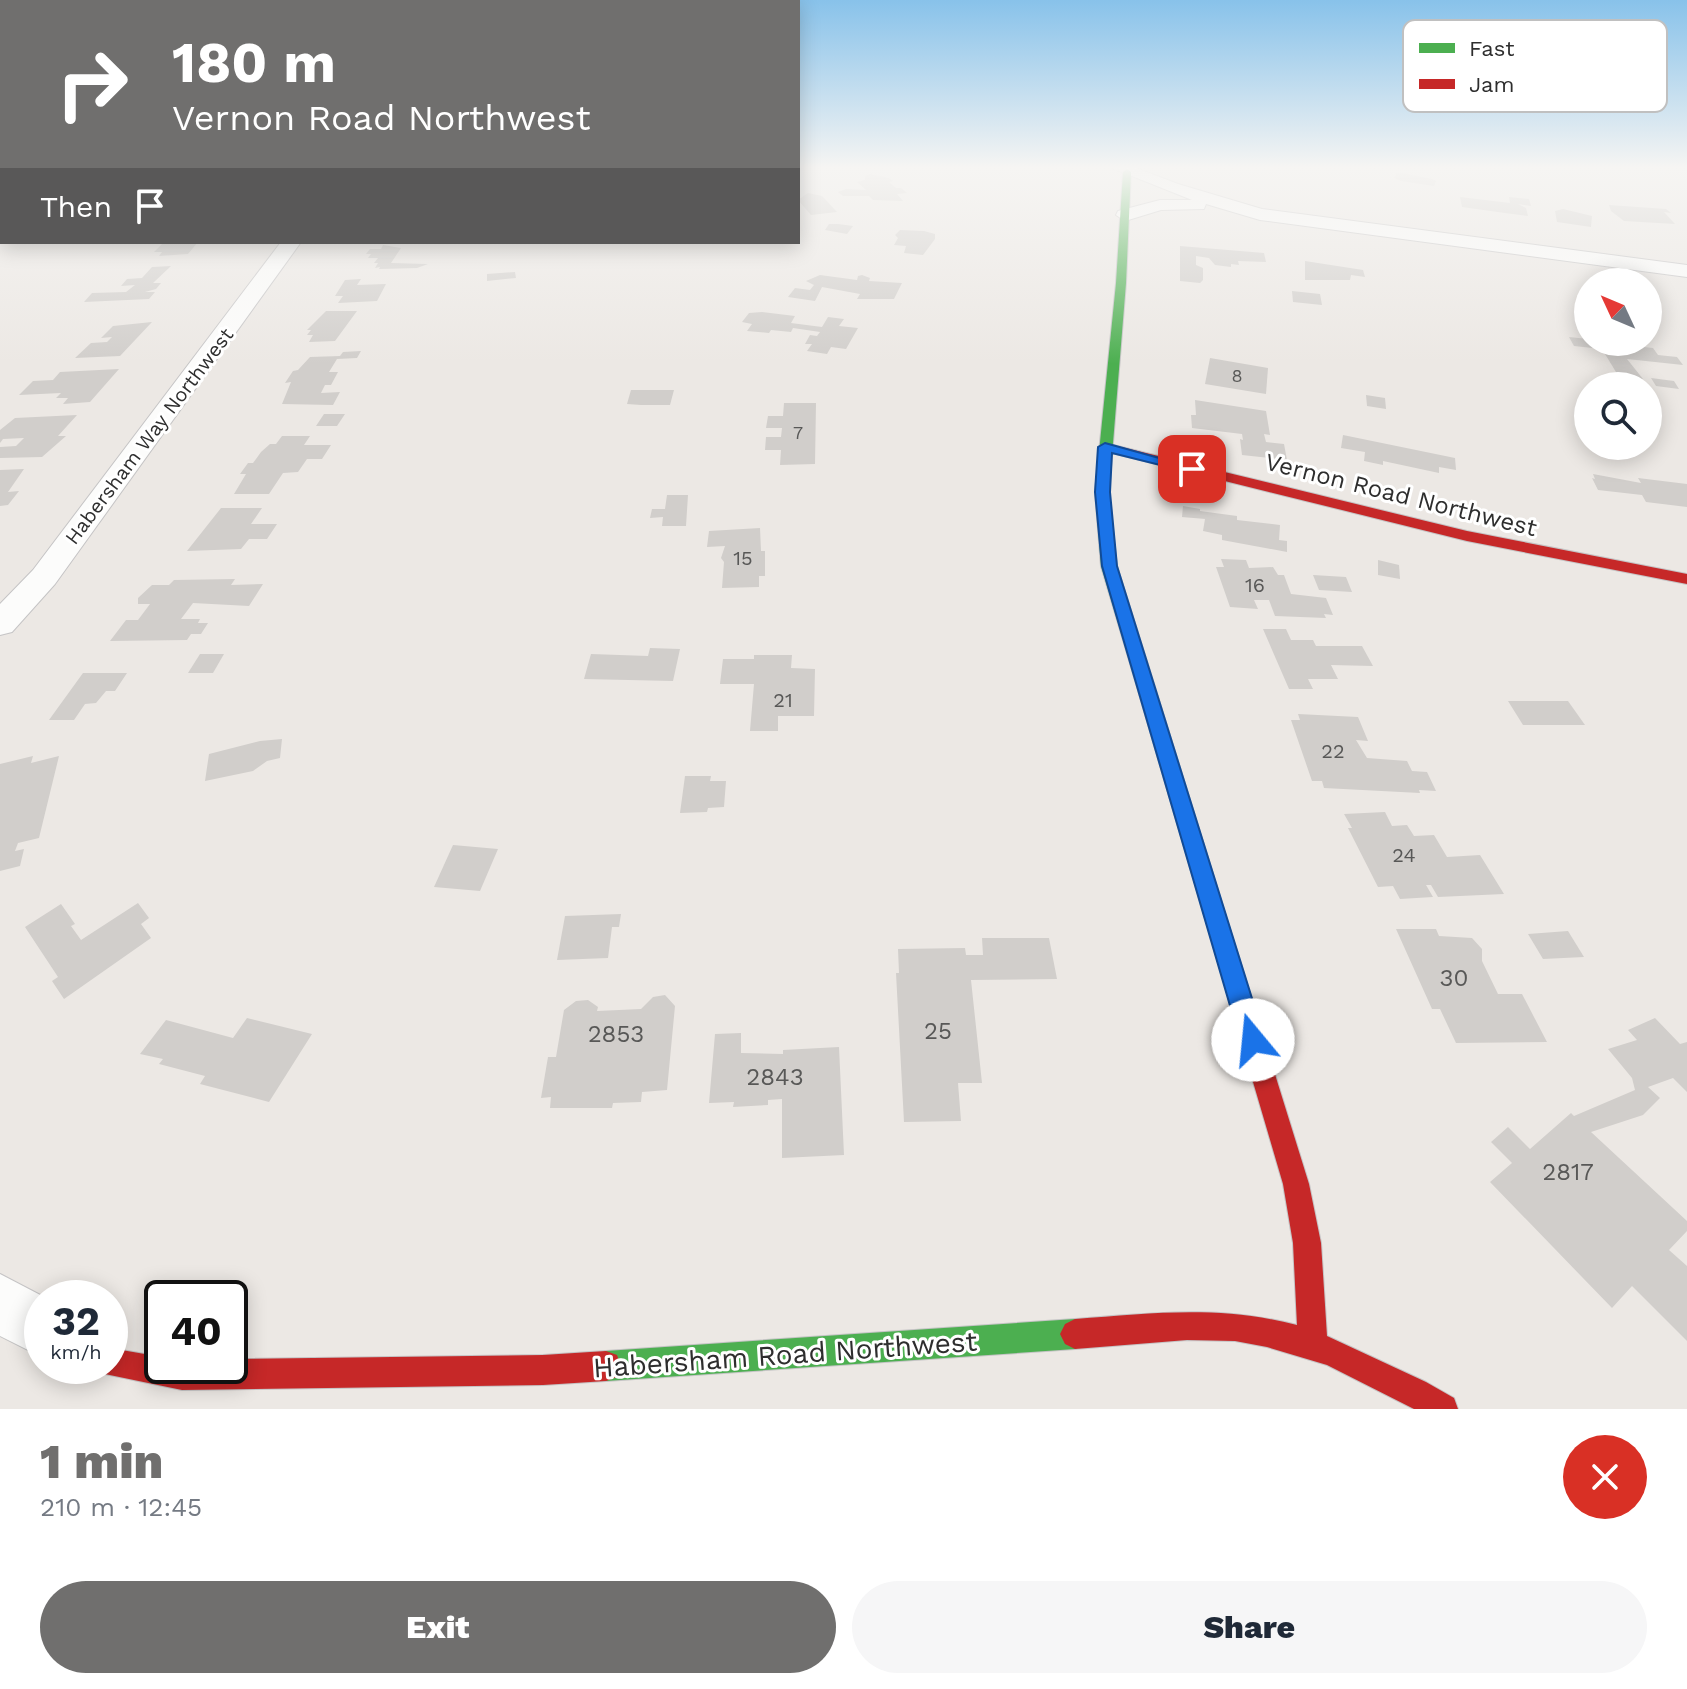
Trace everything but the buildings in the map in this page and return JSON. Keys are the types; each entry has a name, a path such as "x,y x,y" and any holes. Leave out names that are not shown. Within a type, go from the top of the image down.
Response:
{"street":[{"path":"1123,232 1102,492 1109,566 1296,1184 1307,1243 1313,1343"},
{"path":"1393,232 1687,271"},
{"name":"Habersham Way Northwest","path":"0,624 44,577 290,244"},
{"name":"Vernon Road Northwest","path":"1105,447 1453,535 1584,563 1687,579"},
{"path":"0,1303 24,1317"},
{"name":"Habersham Road Northwest","path":"128,1366 182,1375 543,1370 1205,1325 1252,1329 1313,1343 1380,1371 1443,1409"}],"traffic: fast":[{"path":"1124,232 1102,492 1109,566 1146,687"},
{"path":"606,1366 1075,1334"}],"traffic: jam":[{"path":"1105,447 1467,536 1687,579"},
{"path":"1146,687 1296,1184 1307,1243 1313,1343"},
{"path":"1075,1334 1203,1325 1267,1332 1329,1351 1443,1409"},
{"path":"128,1366 182,1375 543,1370 606,1366"}],"route":[{"path":"1192,469 1105,447 1102,492 1109,566 1253,1040"}]}
